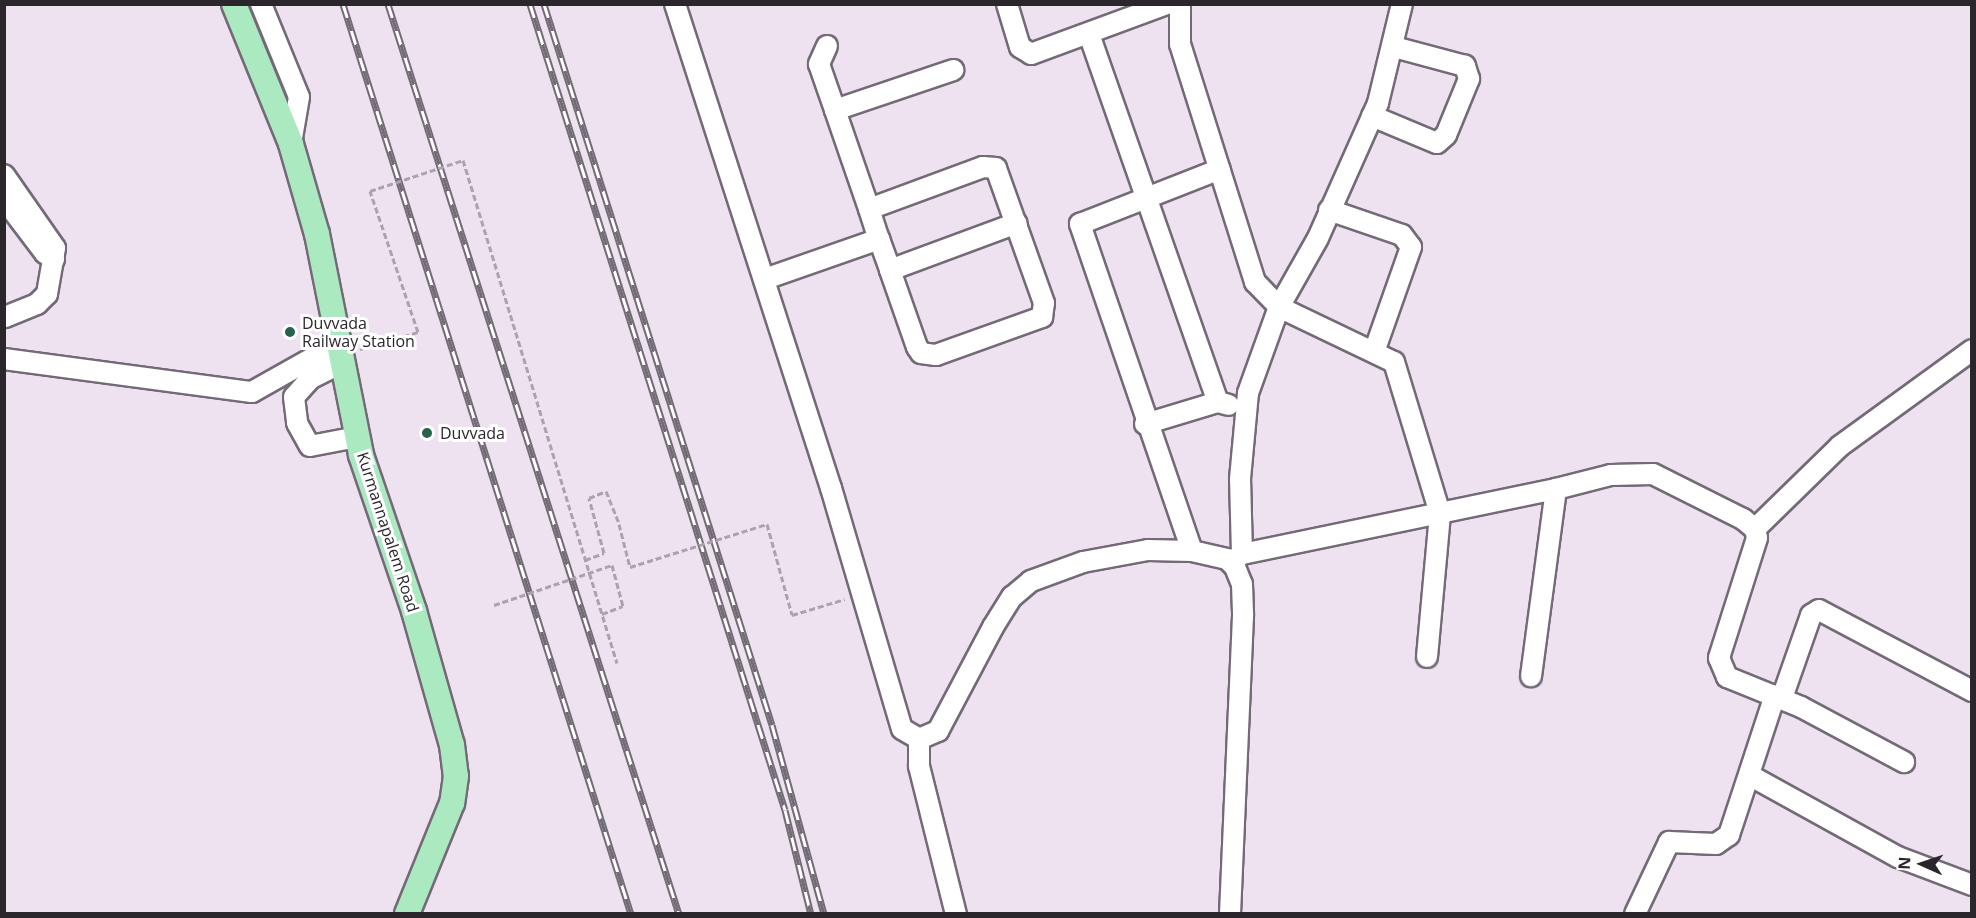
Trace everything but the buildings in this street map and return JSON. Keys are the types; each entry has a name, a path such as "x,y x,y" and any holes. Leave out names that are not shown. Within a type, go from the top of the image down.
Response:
{"main road":[{"name":"Kurmannapalem Road","path":"234,4 291,144 317,234 357,436 414,611 452,745 456,776 443,833 407,914"}],"street":[{"path":"261,4 299,97 291,144"},
{"path":"675,4 765,279 898,719 902,729 919,740"},
{"path":"1006,4 1025,53 1089,34 1167,4"},
{"path":"1180,4 1180,44 1255,282 1279,307 1375,350 1399,370 1440,513 1427,657"},
{"path":"1230,914 1243,616 1242,584 1237,558 1245,408 1279,307 1329,210 1372,116 1394,47 1402,4"},
{"path":"1089,34 1218,402"},
{"path":"827,46 819,64 879,239 921,353 936,355 1042,317 1044,303 1001,174 990,166 869,209"},
{"path":"1372,116 1437,143 1446,135 1469,79 1465,66 1394,47"},
{"path":"835,110 952,70"},
{"path":"1192,550 1145,424 1080,224 1220,169"},
{"path":"4,175 45,227 55,248 47,294 37,304 4,317"},
{"path":"4,199 45,254 54,259"},
{"path":"1329,210 1402,236 1411,247 1375,350"},
{"path":"890,270 1017,223"},
{"path":"765,279 879,239"},
{"path":"1904,762 1778,697 1727,677 1719,658 1756,548 1755,529 1840,446 1971,350"},
{"path":"4,359 252,392 341,353"},
{"path":"341,353 311,378 294,397 297,423 310,446 357,436"},
{"path":"1145,424 1218,402 1245,408"},
{"path":"919,740 938,731 993,627 1012,597 1031,581 1115,555 1192,550 1237,558 1611,476 1653,474 1755,529"},
{"path":"1531,676 1556,489"},
{"path":"1635,914 1669,842 1716,844 1730,835 1778,697 1811,615 1819,610 1971,691"},
{"path":"919,740 919,766 956,914"},
{"path":"1751,776 1898,858 1971,885"}],"path":[{"path":"341,353 418,332 370,191 463,160 617,663"},
{"path":"585,560 604,553 589,498 606,491 619,524 630,567 767,524 792,615 862,594"},
{"path":"494,604 612,565 623,606 602,614"}],"railway":[{"path":"343,4 631,914"},
{"path":"388,4 679,914"},
{"path":"530,4 785,810 811,914"},
{"path":"544,4 772,725 824,914"}],"place":[{"name":"Duvvada Railway Station","path":"290,332"},
{"name":"Duvvada","path":"427,433"}]}
